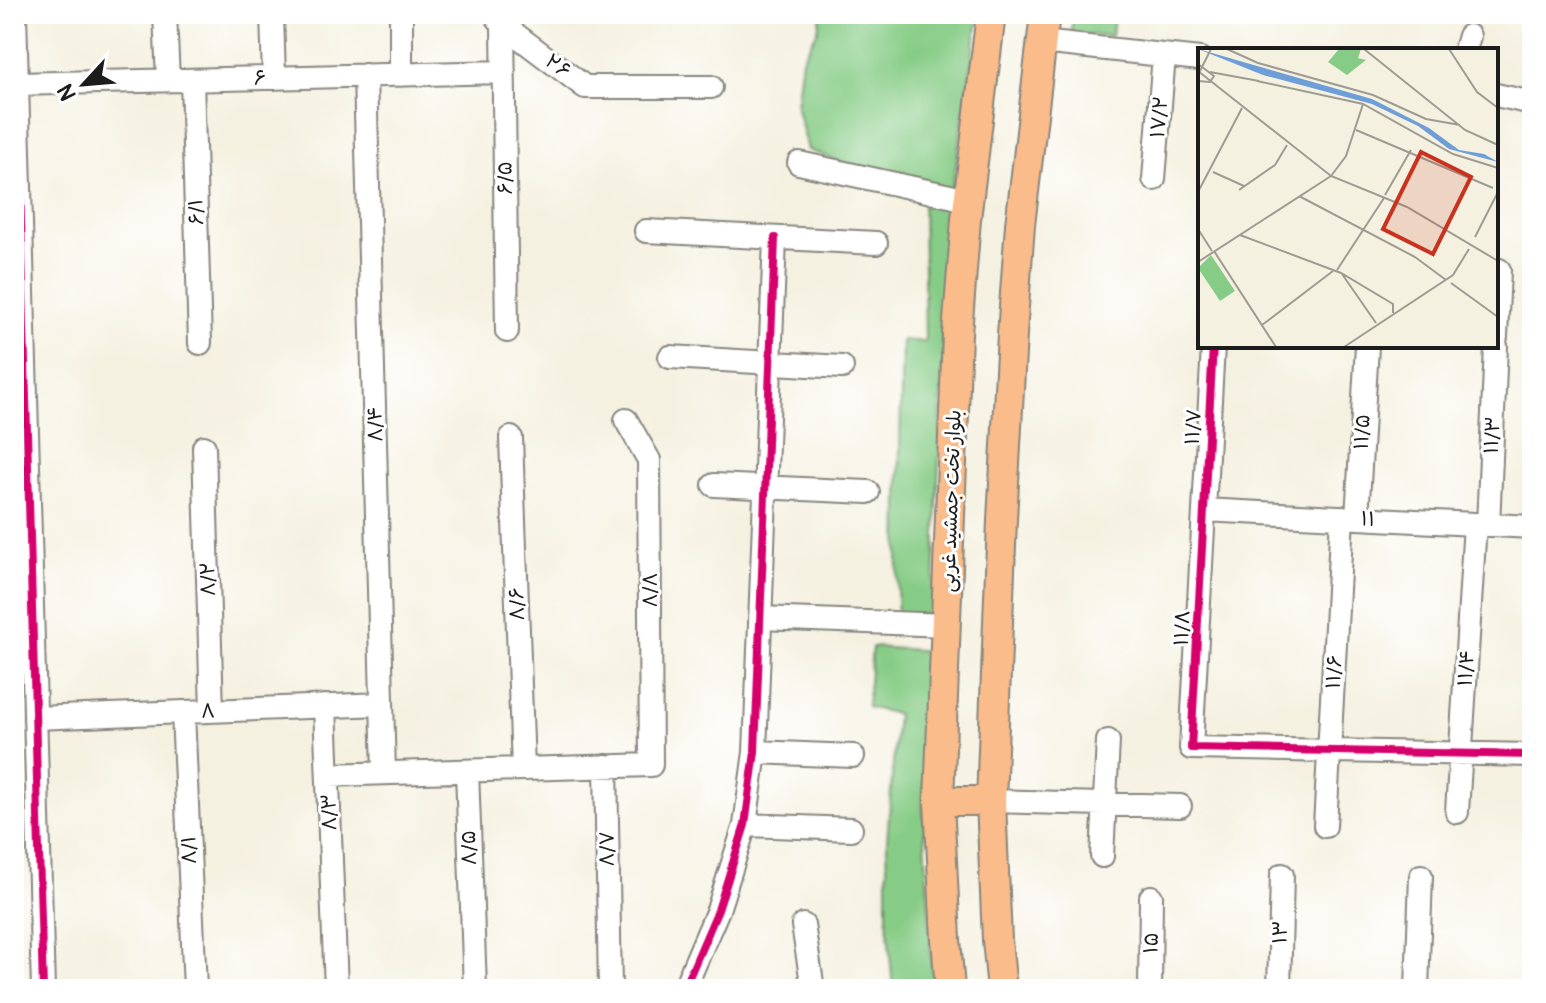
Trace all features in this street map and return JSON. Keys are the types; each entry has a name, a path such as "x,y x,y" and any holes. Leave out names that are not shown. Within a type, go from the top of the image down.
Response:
{"main road":[{"name":"بلوار تخت جمشید غربی","path":"950,989 939,801 957,334 968,200 991,14"},
{"path":"1002,989 991,801 1012,334 1020,225 1045,14"},
{"path":"939,801 991,801"}],"street":[{"path":"15,14 43,989"},
{"path":"165,14 168,80"},
{"path":"272,14 274,78"},
{"path":"401,14 401,75"},
{"name":"۶/۵","path":"499,20 504,72 507,331"},
{"name":"۲۶","path":"499,20 585,87 711,87"},
{"path":"1041,42 1198,59"},
{"name":"۱۷/۲","path":"1154,179 1164,55"},
{"name":"۶","path":"17,84 504,72"},
{"name":"۸/۴","path":"365,75 384,773"},
{"name":"۶/۱","path":"192,80 200,343"},
{"path":"1498,95 1532,103"},
{"path":"799,163 968,200"},
{"path":"646,231 876,243"},
{"path":"684,989 718,910 745,825 755,752 775,238"},
{"path":"1498,292 1499,270"},
{"name":"۱۱/۷","path":"1204,510 1213,348"},
{"name":"۱۱/۵","path":"1350,518 1367,348"},
{"name":"۱۱/۳","path":"1481,524 1496,348"},
{"path":"670,357 842,367"},
{"name":"۸/۸","path":"606,766 651,765 649,460 626,420"},
{"name":"۸/۶","path":"511,438 523,769"},
{"name":"۸/۲","path":"204,447 212,711"},
{"path":"714,485 868,492"},
{"name":"۱۱","path":"1204,510 1532,527"},
{"name":"۱۱/۸","path":"1204,510 1191,748 1329,751"},
{"name":"۱۱/۶","path":"1325,826 1350,518"},
{"name":"۱۱/۴","path":"1457,812 1481,524"},
{"path":"760,618 946,625"},
{"name":"۸","path":"35,718 382,704"},
{"name":"۸/۳","path":"325,706 336,989"},
{"name":"۸/۱","path":"183,712 195,989"},
{"path":"1102,856 1108,741"},
{"path":"1329,751 1532,755"},
{"path":"755,752 853,756"},
{"path":"328,775 606,766"},
{"name":"۸/۷","path":"606,766 610,989"},
{"name":"۸/۵","path":"467,771 475,989"},
{"path":"991,801 1180,806"},
{"path":"745,825 851,829"},
{"name":"۱۳","path":"1279,989 1282,875"},
{"path":"1417,989 1421,876"},
{"name":"۱۵","path":"1150,989 1151,897"},
{"path":"803,925 813,989"}],"green space":[{"path":"821,14 979,14 952,191 849,165 808,150 796,105 802,59 818,30"},
{"path":"1073,14 1114,14 1112,36 1071,34"},
{"path":"923,202 952,210 933,615 897,614 902,340 925,342"},
{"path":"872,647 933,651 923,801 933,989 893,989 887,917 887,841 897,714 867,707"}],"cycle path":[{"path":"15,14 43,989"},
{"path":"684,989 718,910 745,825 755,752 775,238"},
{"path":"1213,348 1191,748 1532,755"}]}
